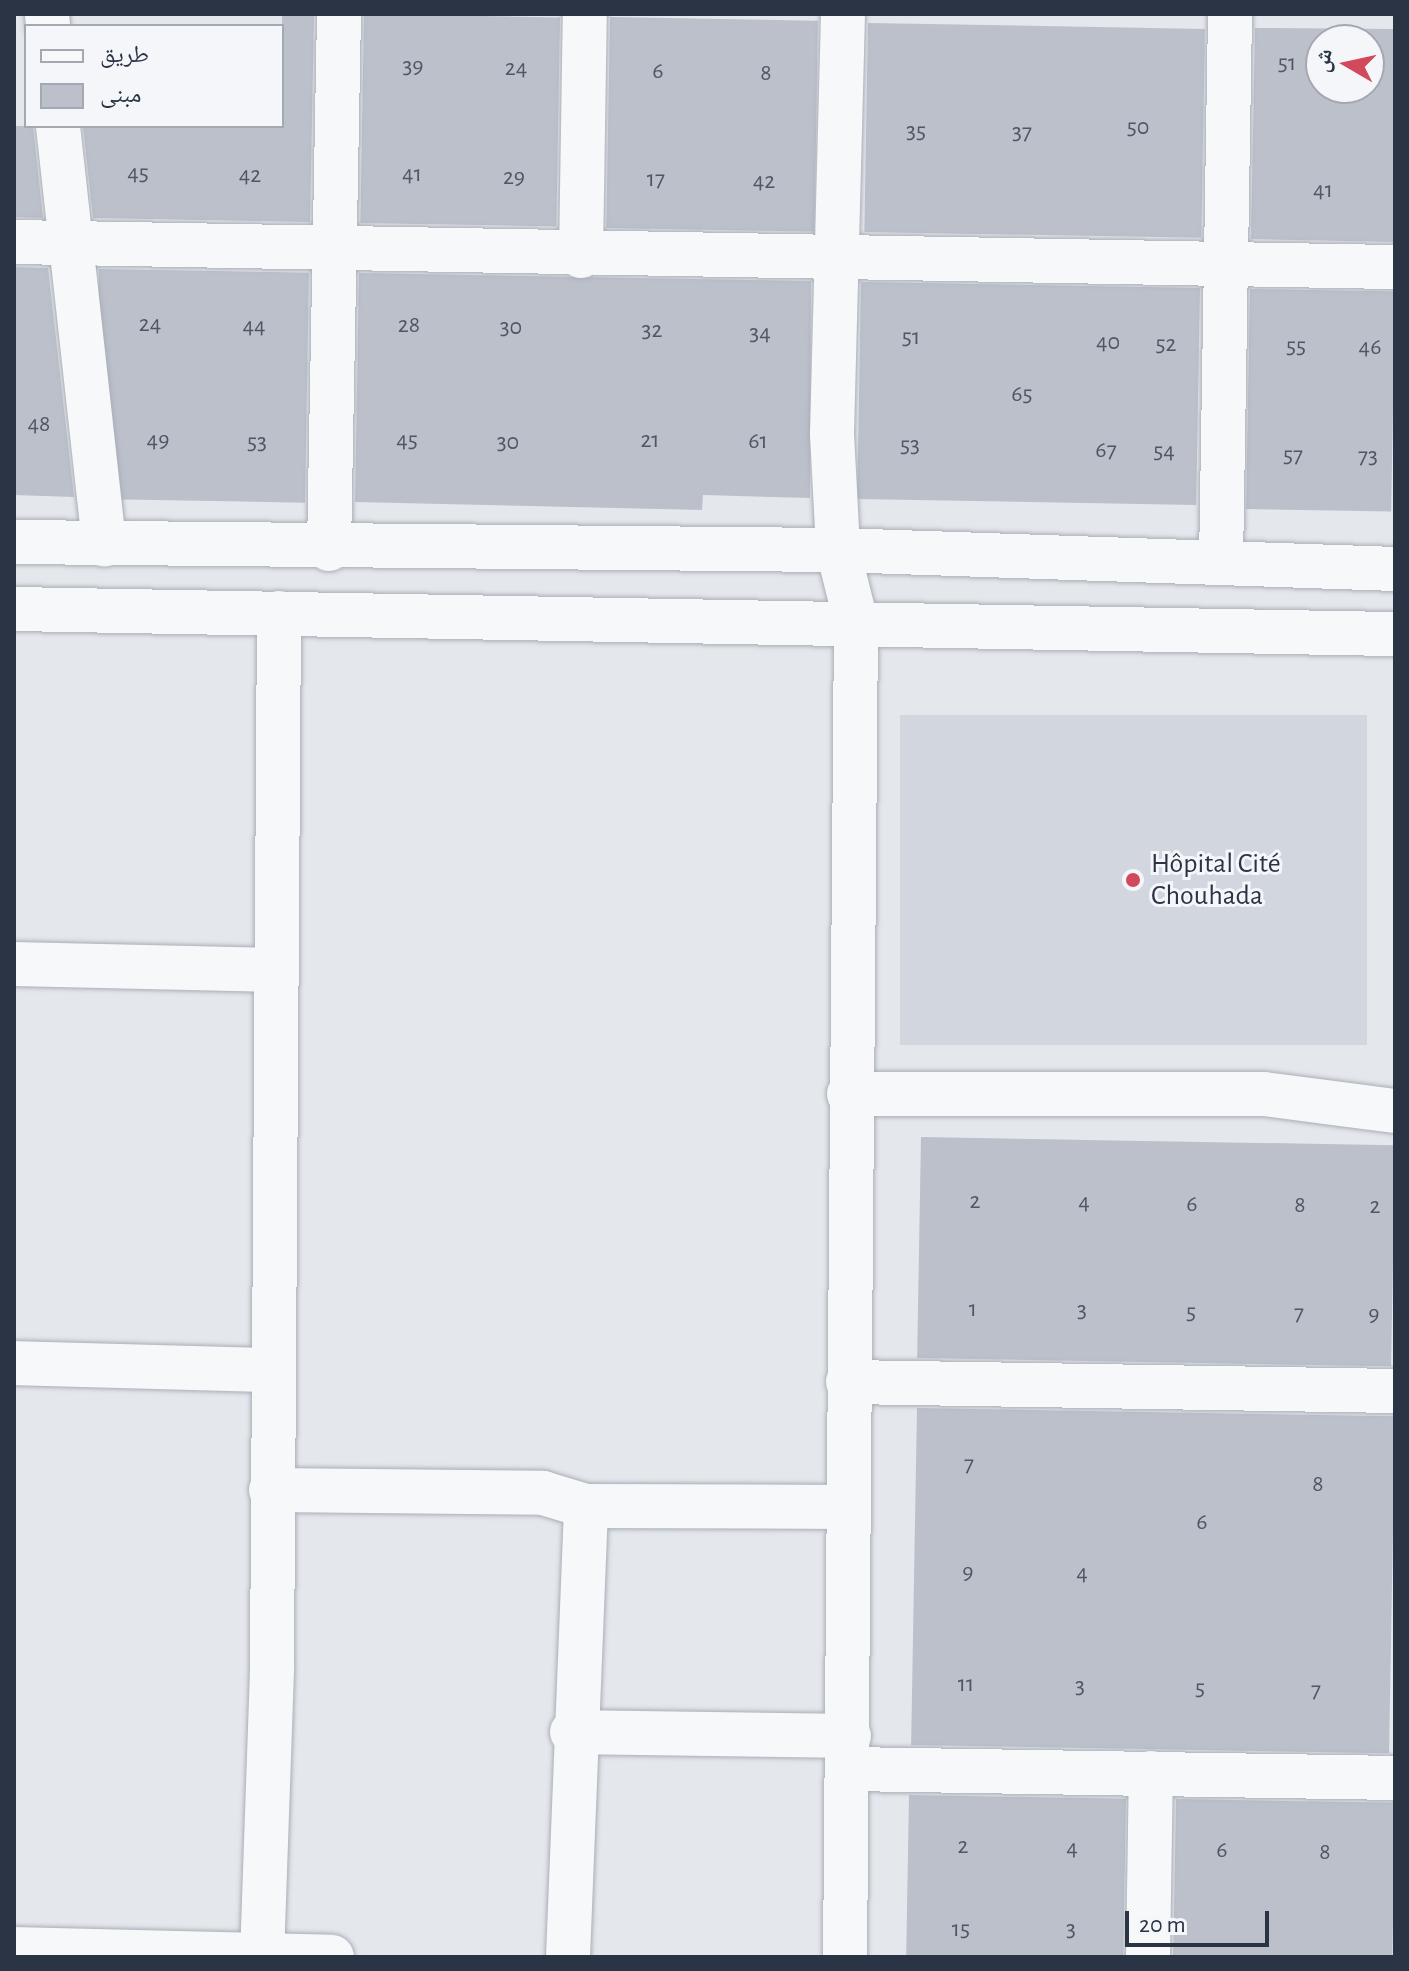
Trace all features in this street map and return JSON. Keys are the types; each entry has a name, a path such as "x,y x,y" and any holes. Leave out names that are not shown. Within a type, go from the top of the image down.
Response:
{"street":[{"path":"329,549 332,250 339,14"},
{"path":"581,256 585,14"},
{"path":"843,14 832,434 838,550 856,622 849,1094 849,1752 845,1957"},
{"path":"1221,563 1230,14"},
{"path":"58,128 104,544"},
{"path":"14,242 836,262 1395,267"},
{"path":"14,542 329,549 838,550 1395,569"},
{"path":"14,609 1395,634"},
{"path":"262,1956 271,1490 279,613"},
{"path":"14,964 277,970"},
{"path":"849,1094 1264,1094 1395,1111"},
{"path":"14,1363 271,1370"},
{"path":"848,1382 1395,1391"},
{"path":"271,1490 543,1493 586,1506 848,1507"},
{"path":"568,1957 572,1732 586,1506"},
{"path":"572,1732 1151,1773 1395,1778"},
{"path":"1148,1957 1151,1773"},
{"path":"14,1949 332,1957"}],"shaded area":[{"name":"Hôpital Cité Chouhada","path":"900,715 1367,715 1367,1045 900,1045"}],"building":[{"path":"282,14 314,14 310,222 93,218 83,128 284,128"},
{"path":"364,14 560,17 556,226 360,223"},
{"path":"610,17 818,21 814,232 606,228"},
{"path":"868,23 1205,29 1201,238 864,232"},
{"path":"1255,28 1305,28 1305,104 1385,104 1385,29 1395,29 1395,242 1251,239"},
{"path":"14,126 24,126 33,128 43,218 14,217"},
{"path":"14,267 48,268 74,497 14,495"},
{"path":"99,269 309,273 305,503 95,499"},
{"path":"359,273 811,281 810,498 703,495 702,510 355,502"},
{"path":"861,282 1200,288 1196,505 857,499"},
{"path":"1250,289 1395,292 1391,511 1246,509"},
{"path":"921,1137 1395,1145 1391,1366 917,1358"},
{"path":"917,1408 1395,1416 1389,1753 911,1745"},
{"path":"909,1795 1126,1799 1123,1957 906,1957"},
{"path":"1176,1799 1395,1803 1392,1957 1173,1957"}],"place":[{"name":"Hôpital Cité Chouhada","path":"1133,880"}]}
